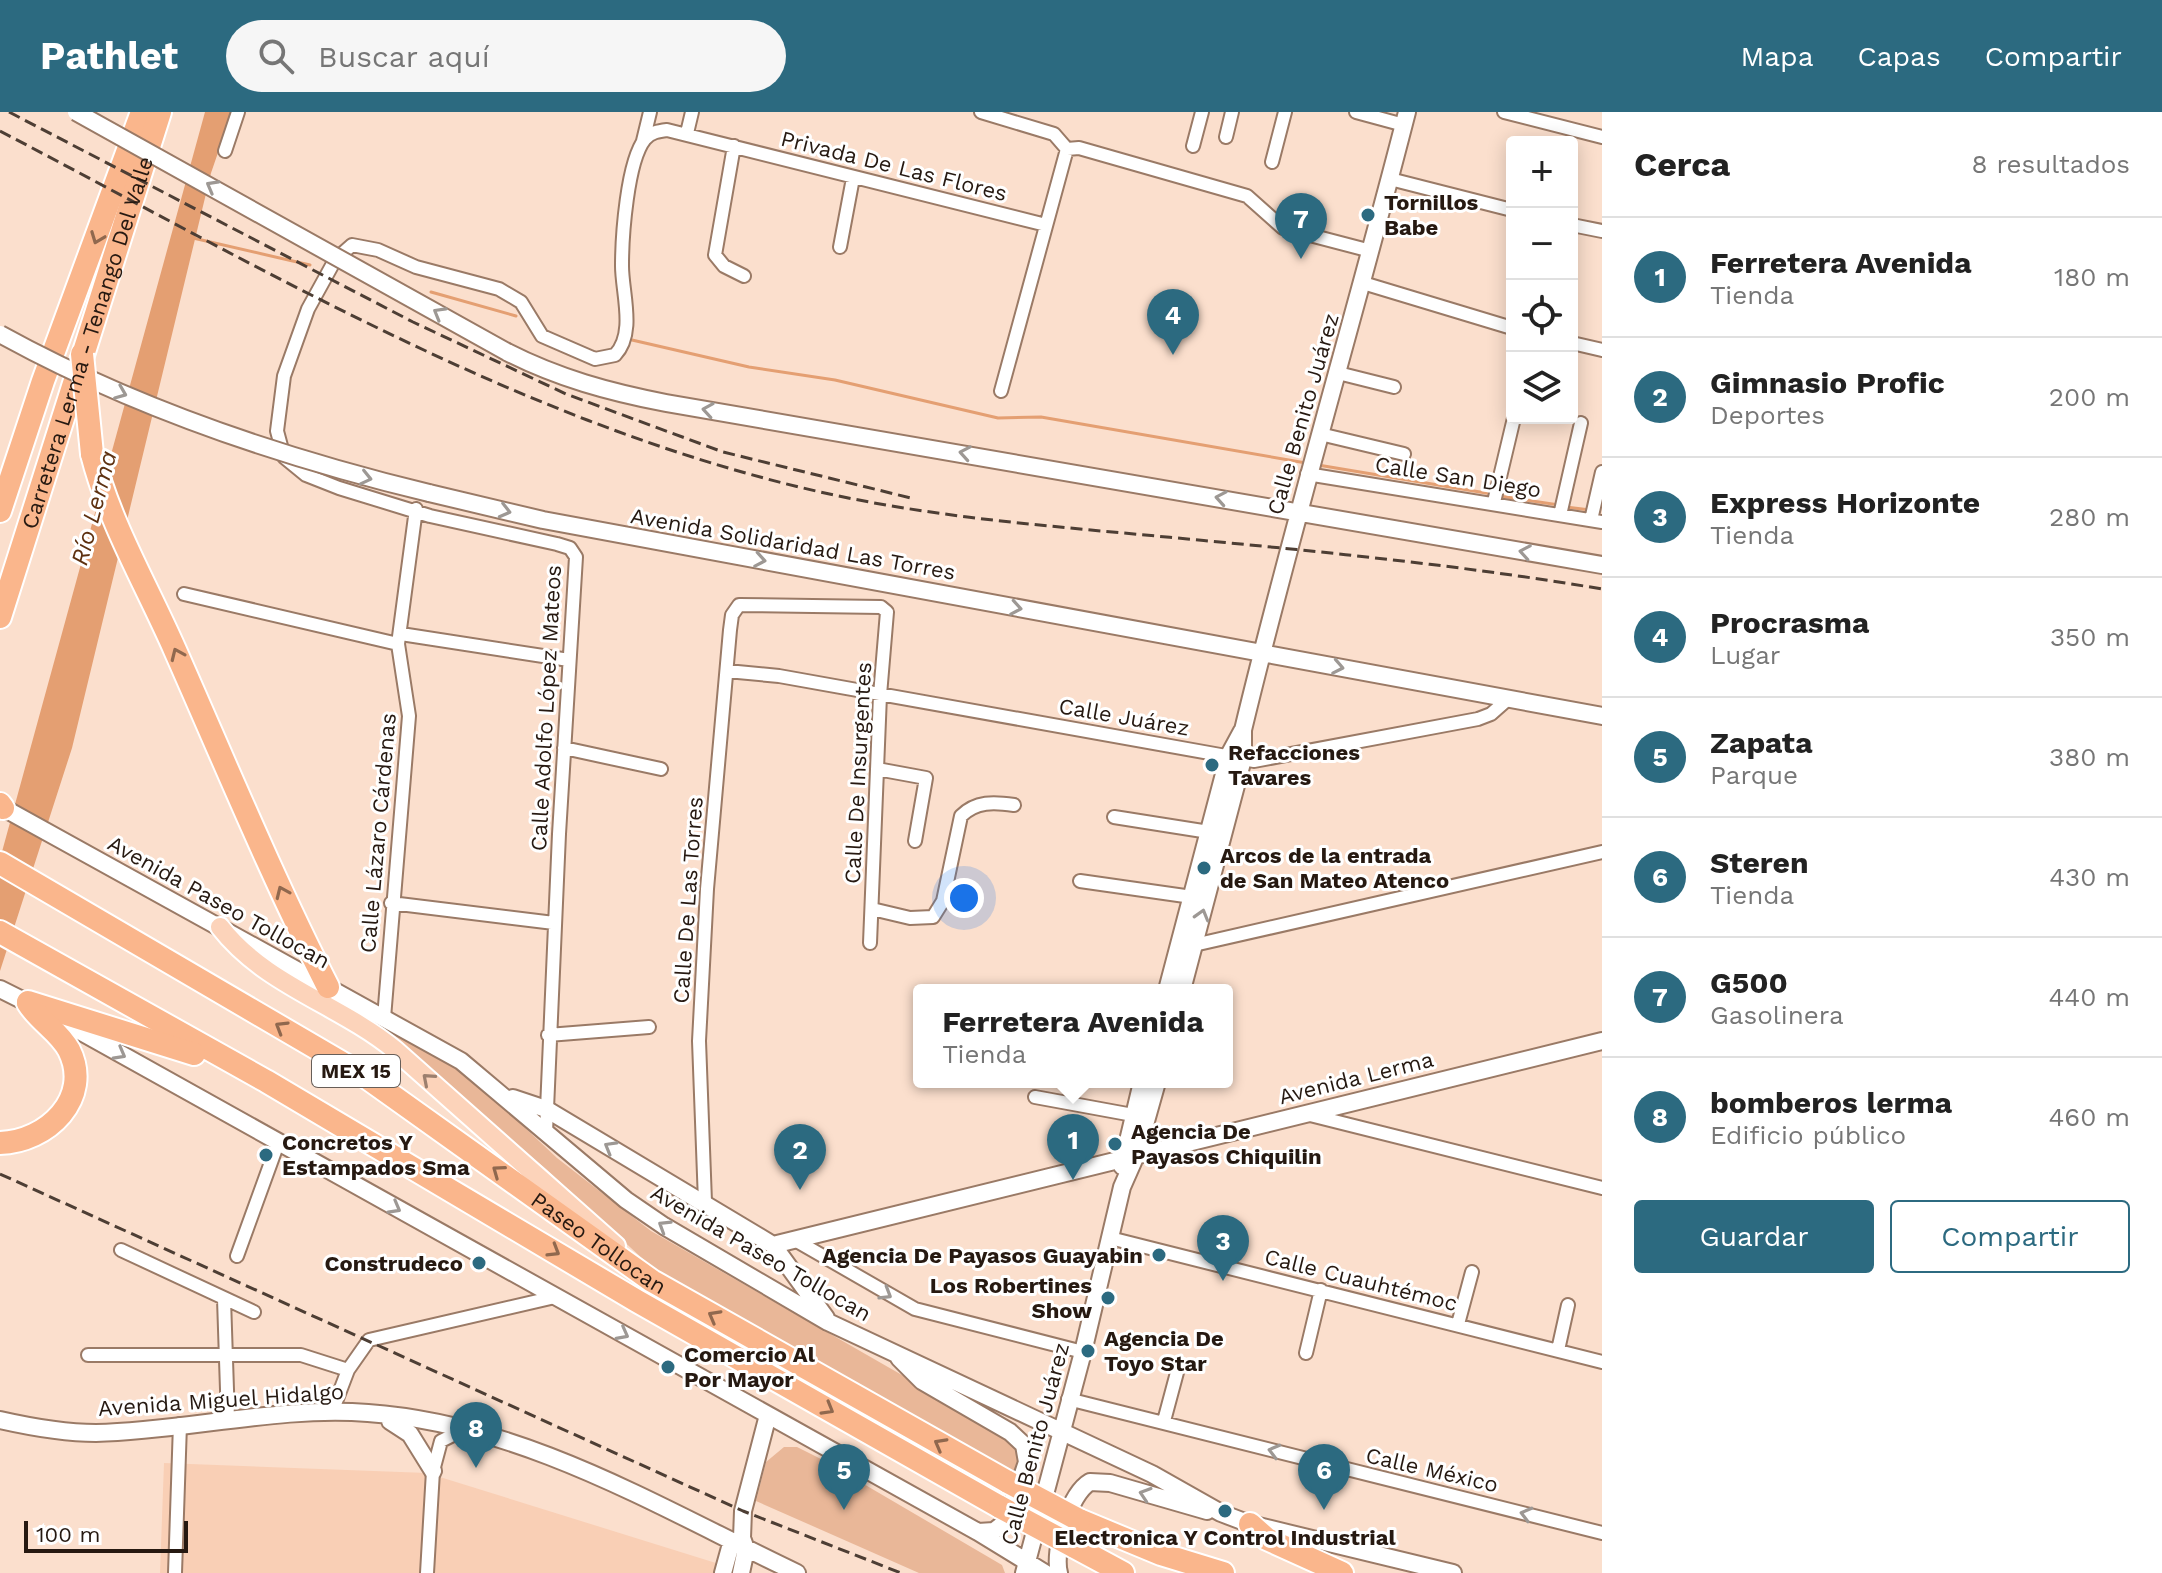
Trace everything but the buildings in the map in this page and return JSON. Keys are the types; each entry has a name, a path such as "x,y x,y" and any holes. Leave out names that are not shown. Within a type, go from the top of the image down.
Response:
{"highway":[{"path":"0,511 43,381 142,112"},
{"name":"Carretera Lerma - Tenango Del Valle","path":"0,617 160,112"},
{"path":"0,592 87,305 125,229"},
{"path":"82,354 92,454 111,517 299,930 328,987"},
{"name":"Paseo Tollocan","path":"0,863 366,1077 652,1281 1079,1520 1161,1554 1223,1573"},
{"name":"Paseo Tollocan","path":"0,932 266,1081 637,1301 1000,1507 1123,1573"},
{"path":"28,1002 94,1024 172,1044 266,1081"},
{"path":"0,1143 32,1139 51,1126 64,1109 72,1090 74,1069 65,1043 34,1014 28,1002"},
{"path":"1250,1524 1267,1539 1342,1573"}],"main road":[{"path":"76,112 507,352 548,373 601,390 1602,565"},
{"name":"Calle Benito Juárez","path":"1184,984 1210,857 1297,511 1338,373 1406,119"},
{"name":"Avenida Solidaridad Las Torres","path":"0,334 101,385 184,419 317,465 429,493 543,520 1602,716"},
{"name":"Calle Benito Juárez","path":"1169,984 1192,897 1210,857 1209,832 1236,757"},
{"name":"Avenida Paseo Tollocan","path":"3,807 461,1061 626,1200 664,1226 828,1322 1152,1474 1221,1513 1250,1524 1453,1573"},
{"path":"220,927 253,963 373,1032 395,1050 585,1216 652,1281"},
{"path":"3,991 28,1002 978,1532 1026,1567 1045,1573"},
{"name":"Avenida Lerma","path":"773,1245 1602,1041"},
{"name":"Calle Benito Juárez","path":"1130,1156 1133,1115 1140,1088"},
{"name":"Calle Benito Juárez","path":"1026,1567 1059,1431 1083,1352 1130,1156 1155,1088"},
{"path":"504,1095 546,1109 773,1245 828,1322"},
{"path":"894,1352 922,1381 1010,1432 1024,1445 1027,1462 1007,1521 994,1531 978,1532"},
{"name":"Avenida Miguel Hidalgo","path":"0,1420 60,1431 97,1433 332,1412 370,1413 465,1429 548,1454 797,1573"},
{"path":"370,1413 401,1426 410,1434 433,1471"},
{"path":"741,1573 743,1511 768,1415"},
{"path":"1059,1573 1058,1545 1078,1492 1090,1482 1110,1483 1174,1504 1221,1513"},
{"path":"723,1573 740,1544"}],"street":[{"path":"225,151 238,112"},
{"name":"Calle Adolfo López Mateos","path":"546,1132 548,1035 576,557 570,548 430,516 306,475 284,457 277,431 284,376 308,309 335,260 352,245 364,246 416,267 499,289 521,302 534,327 553,342 595,359 615,355 624,343 624,237 634,164 650,112"},
{"path":"643,141 658,131 687,133 692,112"},
{"path":"981,112 1054,134 1067,149"},
{"path":"1193,146 1202,112"},
{"path":"1226,137 1232,112"},
{"path":"1272,162 1285,112"},
{"path":"1356,112 1406,119"},
{"path":"1504,112 1538,116 1602,137"},
{"name":"Privada De Las Flores","path":"687,133 1046,225"},
{"path":"734,146 715,255 724,266 744,276"},
{"path":"1067,149 1079,148 1247,196 1283,228 1371,251"},
{"path":"1001,391 1016,346 1067,149"},
{"path":"840,247 853,178"},
{"path":"1390,179 1506,208"},
{"path":"1578,226 1602,231"},
{"path":"1363,283 1506,326"},
{"path":"1578,344 1602,350"},
{"path":"1338,373 1394,387"},
{"path":"1561,509 1581,423"},
{"path":"1495,498 1513,424"},
{"path":"1320,434 1404,454"},
{"name":"Calle San Diego","path":"1310,467 1594,516"},
{"path":"1594,516 1602,472"},
{"name":"Calle Lázaro Cárdenas","path":"384,1018 391,903 409,716 400,639 416,509"},
{"path":"184,594 400,639 569,660"},
{"name":"Calle De Las Torres","path":"705,1202 699,1041 707,889 732,615 739,605 881,607"},
{"name":"Calle De Insurgentes","path":"870,943 880,695 888,616 881,607"},
{"name":"Calle Juárez","path":"727,671 779,676 1261,760 1478,719 1491,714 1508,699"},
{"path":"564,748 661,769"},
{"path":"877,769 926,778 915,841"},
{"path":"872,909 926,919 933,917 940,908 961,816 970,807 989,803 1014,805"},
{"path":"1114,817 1209,832"},
{"path":"1194,945 1602,852"},
{"path":"1080,881 1192,897"},
{"path":"391,903 554,923"},
{"path":"548,1035 649,1027"},
{"path":"1035,1097 1133,1115"},
{"path":"1305,1113 1602,1188"},
{"path":"237,1256 278,1143"},
{"name":"Calle Cuauhtémoc","path":"1110,1238 1602,1362"},
{"path":"795,1240 915,1309 1083,1352"},
{"path":"121,1250 254,1312"},
{"path":"1458,1324 1472,1272"},
{"path":"1306,1353 1321,1290"},
{"path":"332,1412 348,1370 369,1340 555,1297"},
{"path":"224,1299 228,1420"},
{"path":"1558,1350 1568,1305"},
{"path":"88,1355 301,1355 348,1370"},
{"path":"1164,1421 1179,1365"},
{"name":"Calle México","path":"1068,1399 1602,1533"},
{"path":"175,1573 180,1424"},
{"path":"427,1573 433,1471 441,1441 465,1429"}],"shaded area":[{"path":"205,112 232,112 211,173 72,748 0,971 0,859"},
{"path":"383,1027 466,1072 557,1158 651,1231 1010,1437 1019,1455 1014,1472 659,1274 546,1169 406,1052"},
{"path":"784,1447 797,1447 821,1459 1002,1565 1005,1573 919,1573 756,1501 766,1462"},
{"path":"164,1463 427,1473 748,1573 160,1573"}],"waterway":[{"path":"193,238 310,265"},
{"path":"431,292 516,316"},
{"path":"632,340 749,367 835,380 998,418 1041,417 1306,463"},
{"path":"1318,465 1492,494"},
{"path":"1499,496 1559,505"},
{"path":"1566,507 1590,510"}],"railway":[{"path":"9,112 413,322 566,394 723,452 915,499"},
{"path":"0,131 391,335 491,381 593,422 697,458 803,488 935,513 1379,558 1602,589"},
{"path":"0,1174 743,1511 901,1573"}],"place":[{"name":"Tornillos Babe","path":"1368,215"},
{"name":"G500","path":"1301,259"},
{"name":"Procrasma","path":"1173,355"},
{"name":"Refacciones Tavares","path":"1212,765"},
{"name":"Arcos de la entrada de San Mateo Atenco","path":"1204,868"},
{"name":"Agencia De Payasos Chiquilin","path":"1115,1144"},
{"name":"Concretos Y Estampados Sma","path":"266,1155"},
{"name":"Ferretera Avenida","path":"1073,1180"},
{"name":"Gimnasio Profic","path":"800,1190"},
{"name":"Agencia De Payasos Guayabin","path":"1159,1255"},
{"name":"Construdeco","path":"479,1263"},
{"name":"Express Horizonte","path":"1223,1281"},
{"name":"Los Robertines Show","path":"1108,1298"},
{"name":"Agencia De Toyo Star","path":"1088,1351"},
{"name":"Comercio Al Por Mayor","path":"668,1367"},
{"name":"bomberos lerma","path":"476,1468"},
{"name":"Zapata","path":"844,1510"},
{"name":"Steren","path":"1324,1510"},
{"name":"Electronica Y Control Industrial","path":"1225,1511"}],"water label":[{"name":"Río Lerma","path":"94,508"}]}
